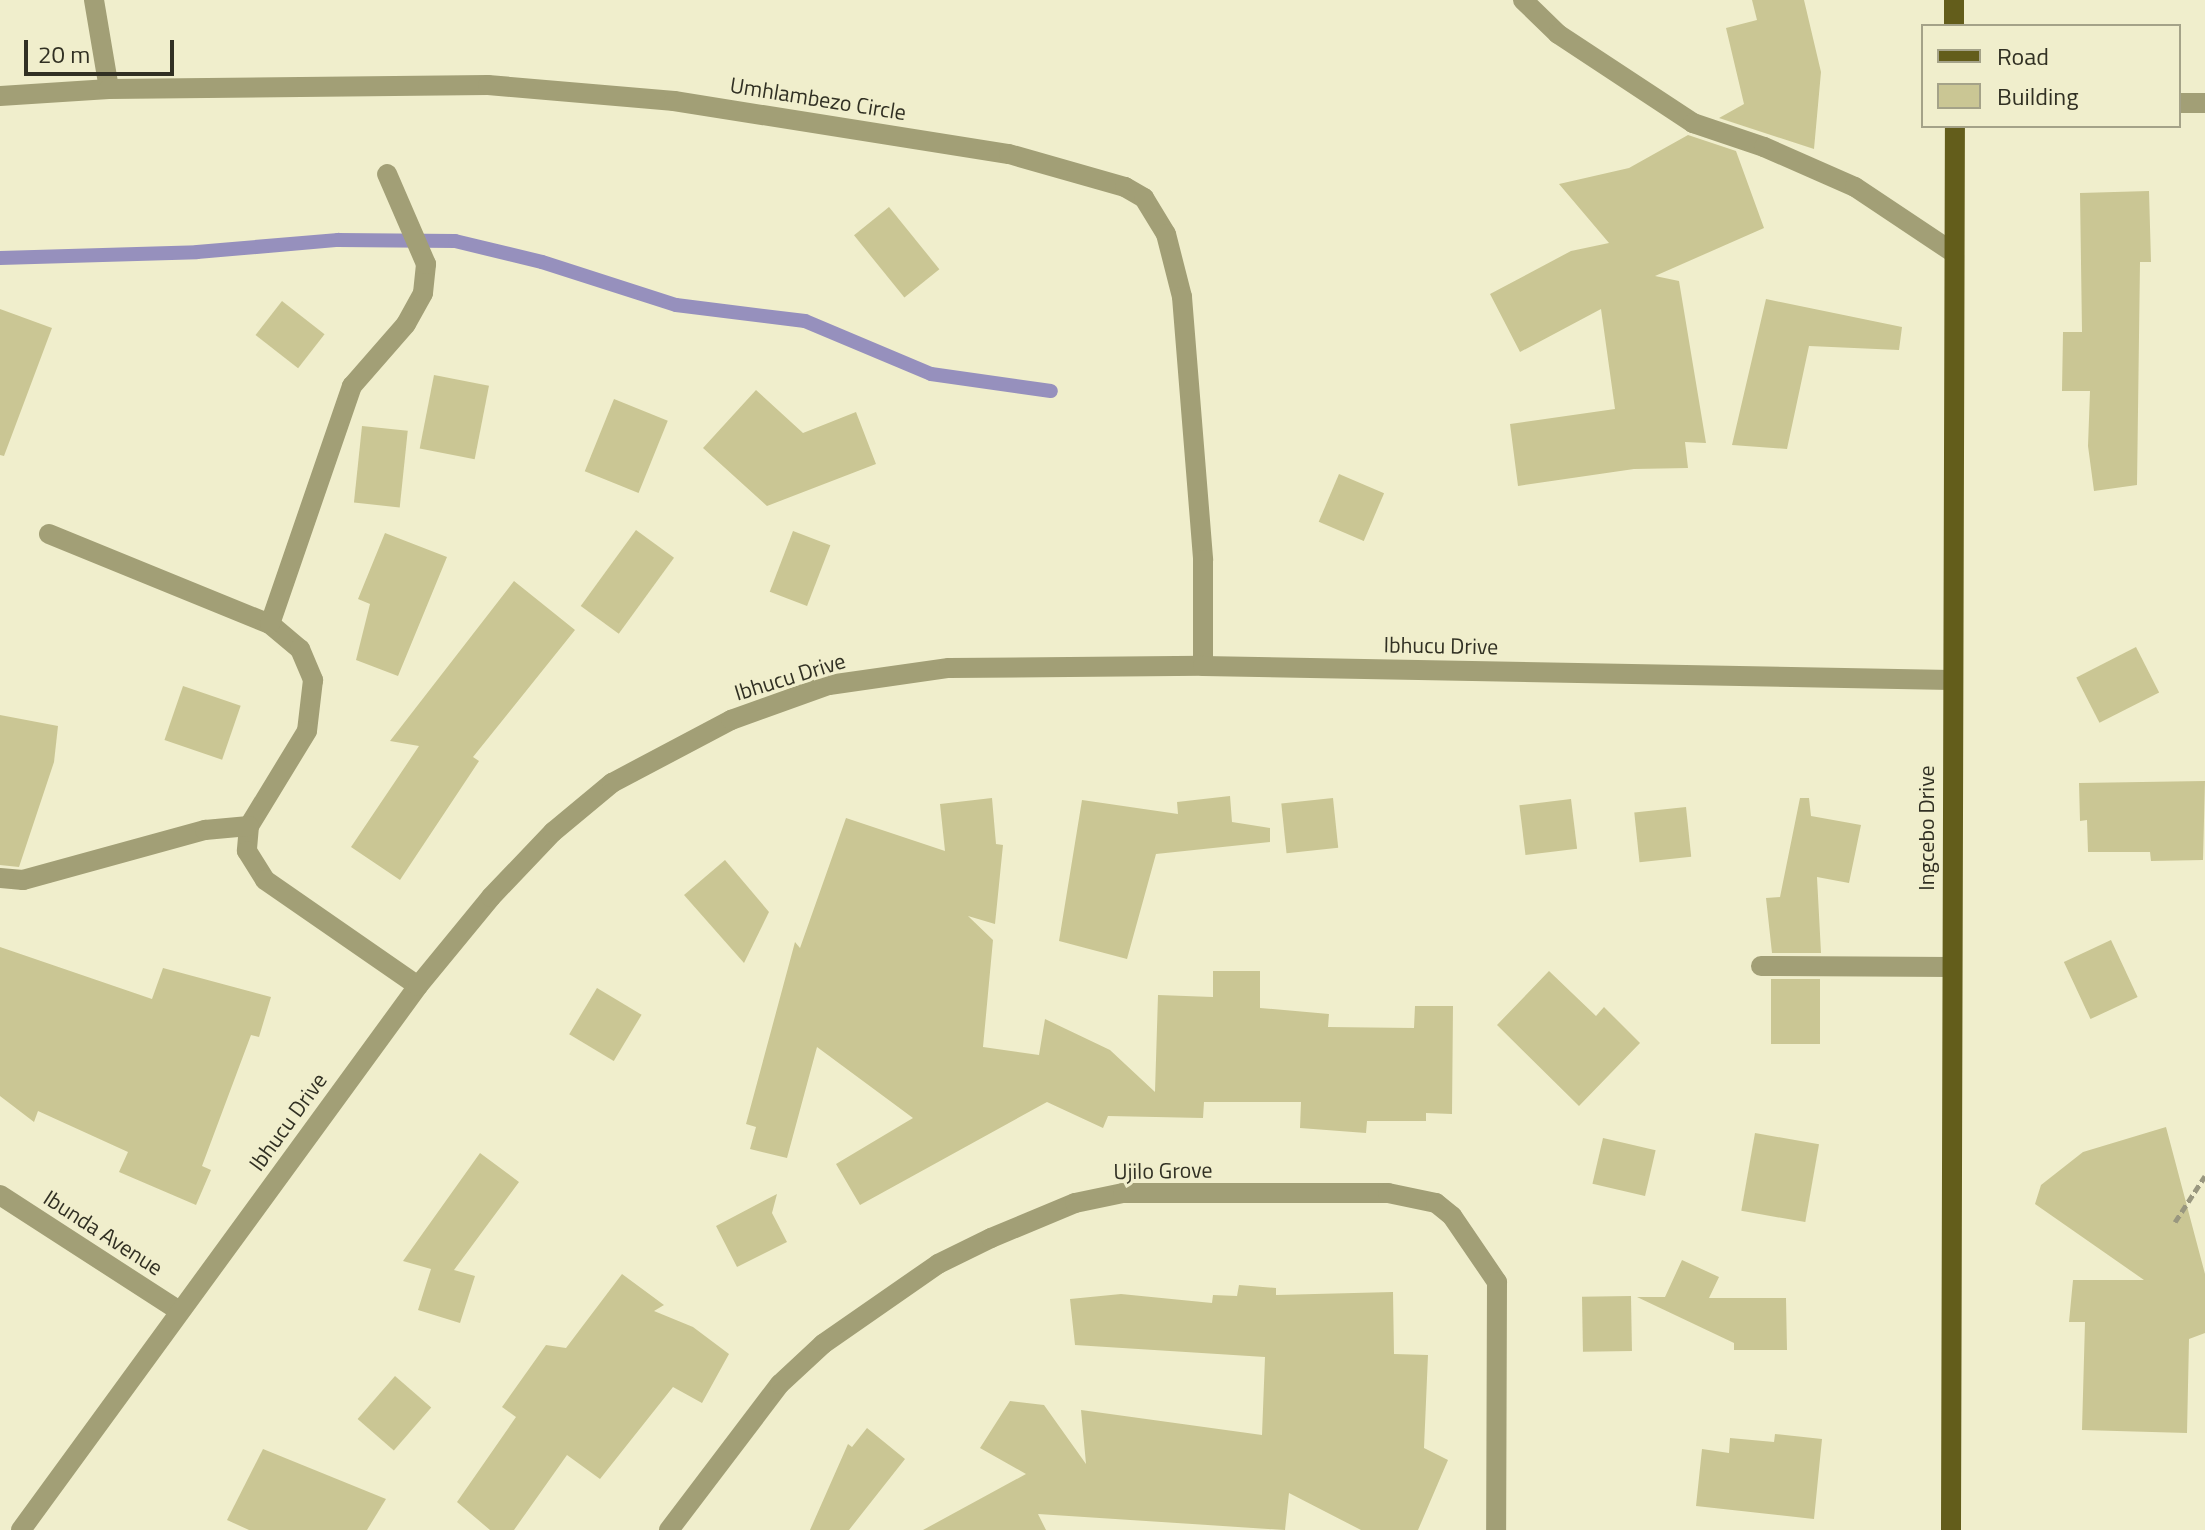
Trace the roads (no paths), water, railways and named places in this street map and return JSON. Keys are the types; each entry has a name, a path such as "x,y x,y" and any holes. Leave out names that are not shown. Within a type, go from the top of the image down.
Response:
{"main road":[{"path":"1954,0 1954,24"},
{"name":"Ingcebo Drive","path":"1951,1530 1951,680 1955,128"}],"street":[{"path":"94,0 109,89"},
{"path":"1523,0 1558,34 1693,123 1764,147 1855,187 1954,253"},
{"name":"Umhlambezo Circle","path":"0,96 109,89 488,85 674,101 1009,154 1125,187 1144,198 1166,234 1182,297 1203,560 1203,666"},
{"path":"2181,103 2205,103"},
{"path":"270,624 352,386 406,324 423,293 426,264 387,174"},
{"path":"49,534 270,624 309,664 314,707 307,731 249,826 247,851 265,880 418,986"},
{"name":"Ibhucu Drive","path":"21,1530 418,986 491,897 588,803 675,746 742,715 829,685 949,668 1203,666 1951,680"},
{"path":"0,878 23,880 162,841 249,826"},
{"path":"1761,966 1951,967"},
{"name":"Ujilo Grove","path":"669,1530 780,1384 823,1344 938,1264 991,1238 1075,1203 1123,1193 1388,1193 1425,1199 1452,1216 1497,1282 1496,1530"},
{"name":"Ibunda Avenue","path":"0,1195 179,1311"}],"waterway":[{"path":"0,258 197,252 338,240 455,241 542,262 676,305 805,321 931,374 1051,391"}]}
